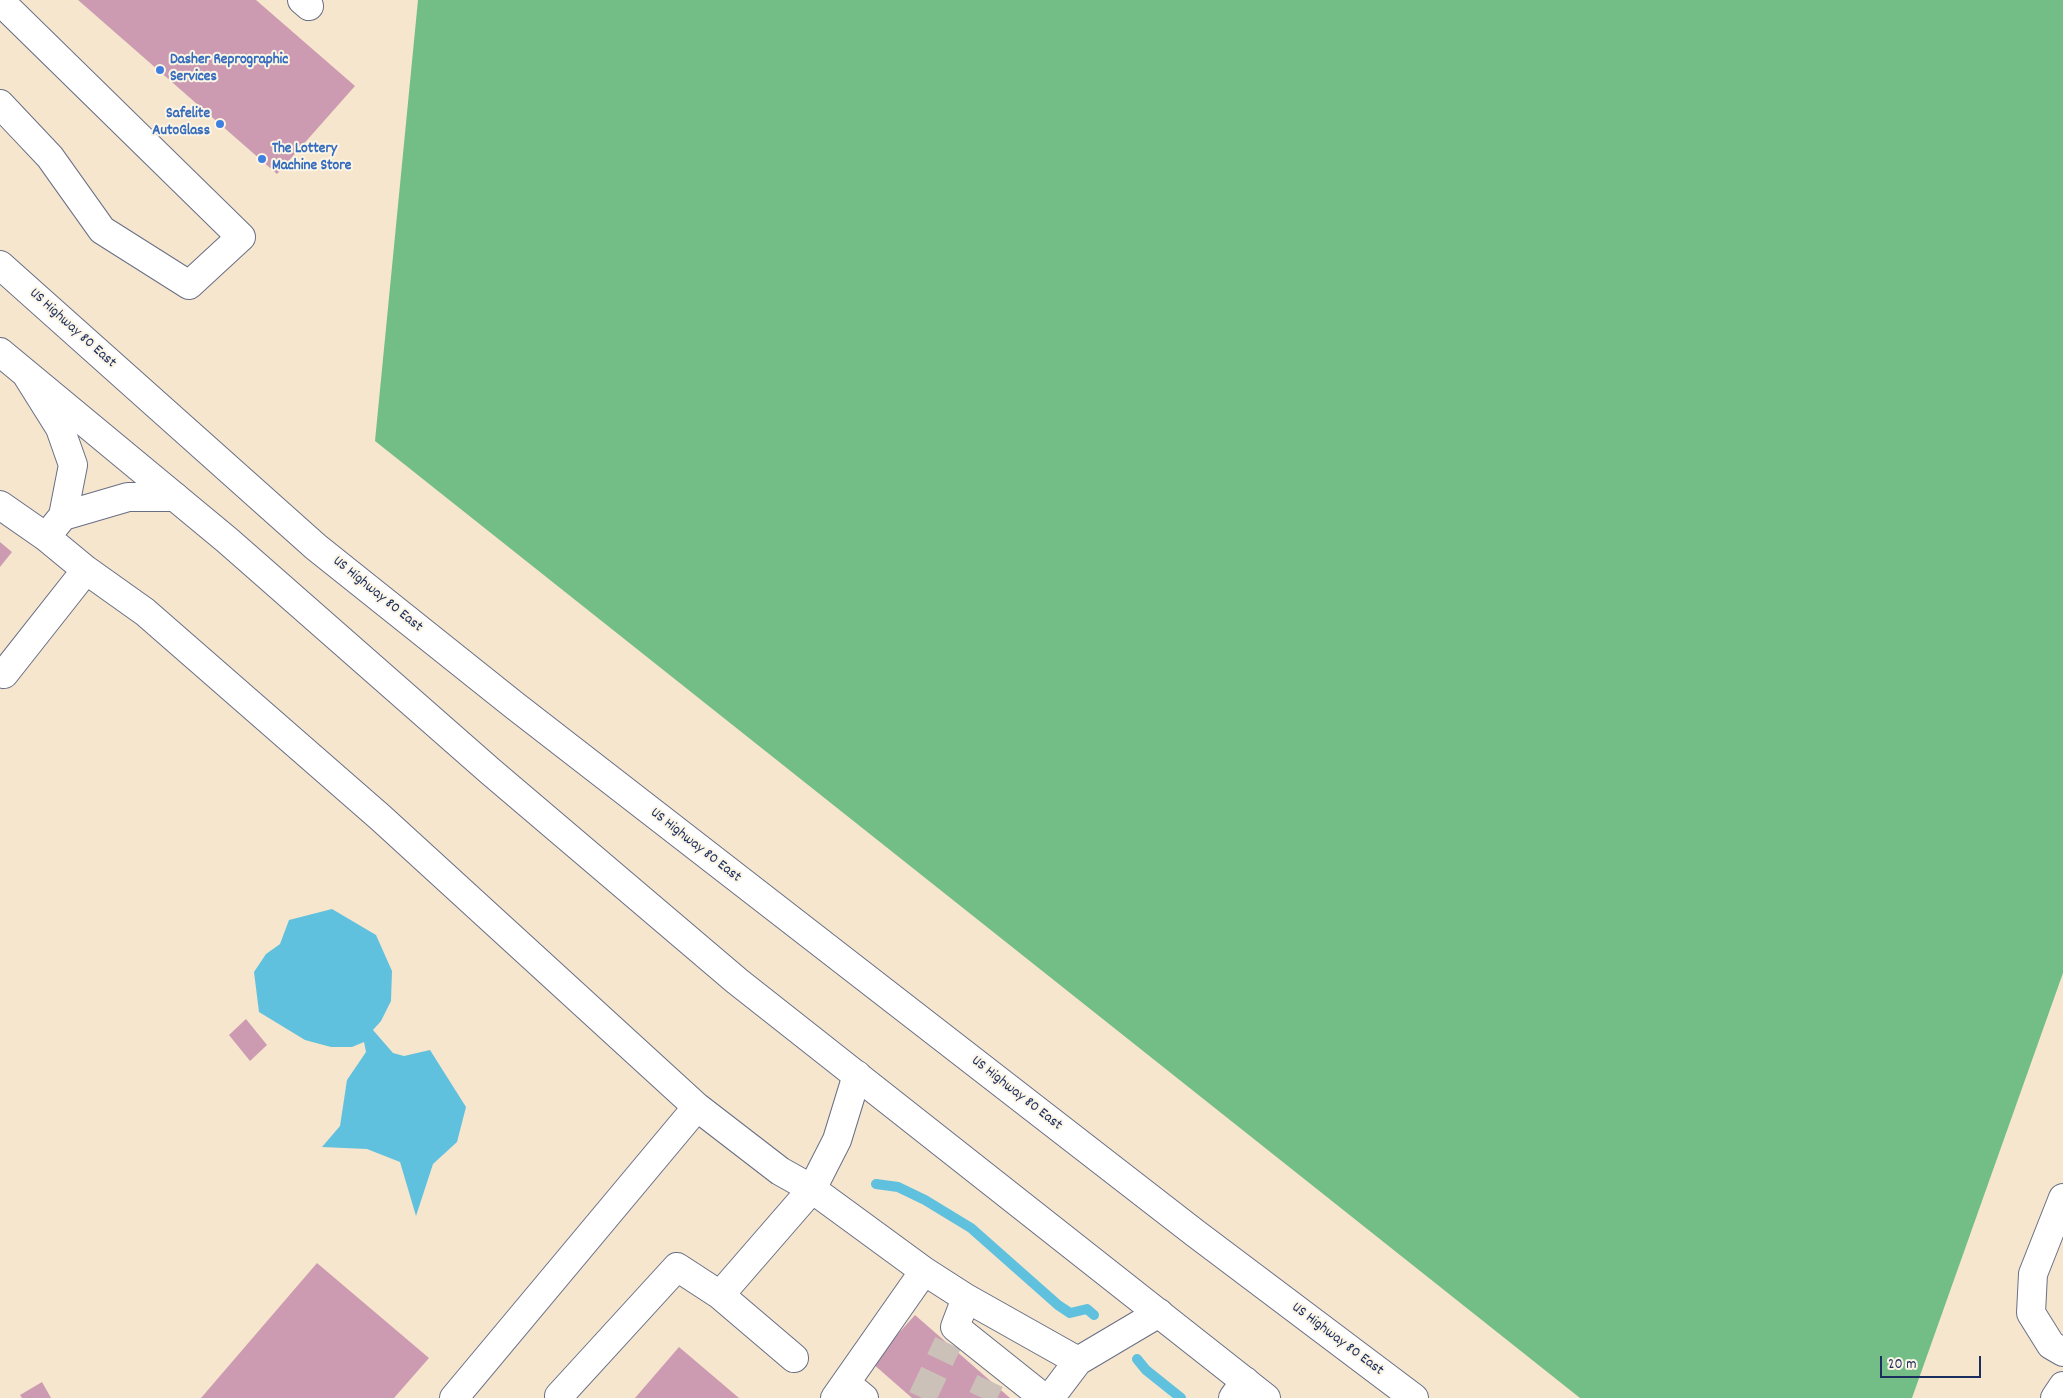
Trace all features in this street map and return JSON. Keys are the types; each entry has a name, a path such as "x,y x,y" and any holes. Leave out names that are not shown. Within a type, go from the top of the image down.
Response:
{"main road":[{"path":"0,1 241,237 189,285 102,230 50,157 0,104"},
{"name":"US Highway 80 East","path":"0,265 316,547 491,687 1195,1233 1414,1398"},
{"path":"0,352 175,497 737,981 1159,1313 1239,1390 1266,1398"},
{"path":"23,370 60,428 73,466 63,516 46,537"},
{"path":"63,516 128,497 175,497"},
{"path":"1,507 46,537 86,570 145,612 374,812 697,1107 780,1171 812,1190 924,1271 966,1298 1078,1361"},
{"path":"0,671 4,674 86,570"},
{"path":"720,1295 812,1190 837,1140 857,1075"},
{"path":"454,1398 697,1107"},
{"path":"2063,1198 2033,1274 2031,1313 2051,1345 2063,1352"},
{"path":"559,1396 677,1267 720,1295 794,1358"},
{"path":"849,1393 924,1271"},
{"path":"966,1298 951,1335 995,1371 1044,1398"},
{"path":"1050,1398 1078,1361 1159,1313"},
{"path":"2055,1398 2063,1386"}],"green space":[{"path":"418,0 2063,0 2063,973 1912,1398 1580,1398 375,441"}],"water":[{"path":"332,909 376,935 392,971 391,1001 381,1021 373,1030 393,1053 404,1056 430,1050 466,1107 457,1142 433,1164 416,1216 400,1162 367,1149 322,1147 340,1126 347,1080 366,1052 364,1042 352,1047 331,1047 305,1040 259,1012 254,972 266,954 280,944 289,920"}],"building":[{"path":"78,0 256,0 355,86 277,174"},
{"path":"0,542 12,552 0,567"},
{"path":"246,1019 267,1045 250,1061 229,1035"},
{"path":"317,1263 429,1358 394,1398 201,1398"},
{"path":"915,1315 1010,1398 912,1398 872,1363"},
{"path":"679,1347 739,1398 635,1398"},
{"path":"42,1382 51,1398 22,1398 20,1395"}],"waterway":[{"path":"876,1184 898,1187 925,1200 971,1228 1058,1305 1070,1313 1087,1309 1094,1315"},
{"path":"1137,1359 1146,1370 1181,1398"}],"tunnel":[{"path":"922,1398 948,1343"},
{"path":"982,1398 990,1381"}],"place":[{"name":"Dasher Reprographic Services","path":"160,70"},
{"name":"Safelite AutoGlass","path":"220,124"},
{"name":"The Lottery Machine Store","path":"262,159"}]}
